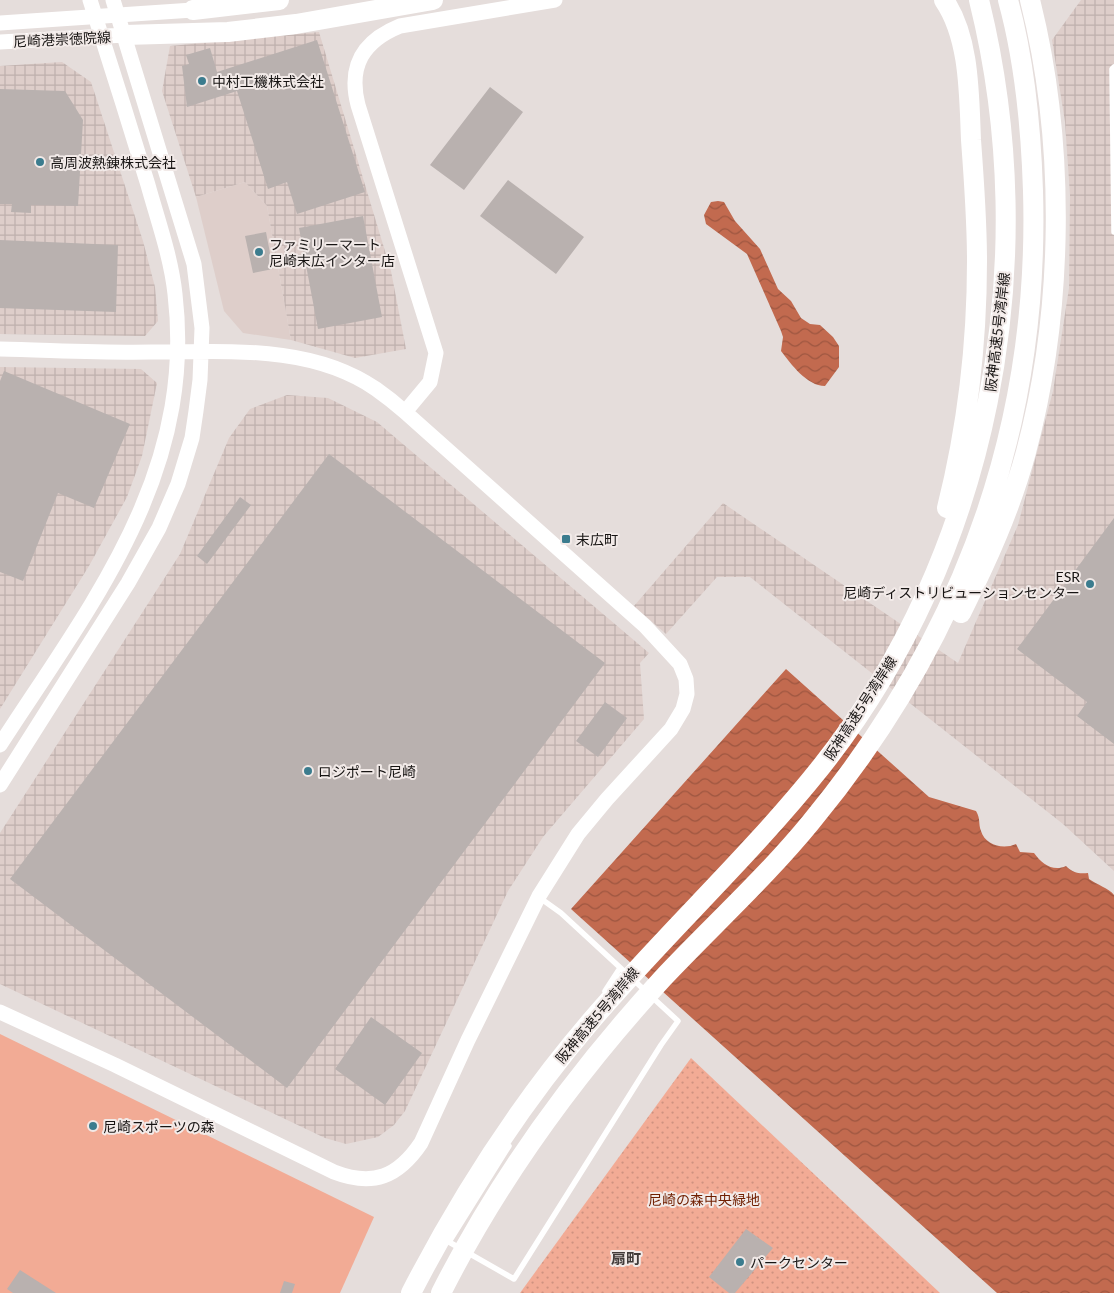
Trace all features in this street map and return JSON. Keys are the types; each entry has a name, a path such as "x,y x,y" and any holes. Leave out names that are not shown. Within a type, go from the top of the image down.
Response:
{"highway":[{"path":"193,10 279,0"},
{"path":"125,35 228,32 296,24 433,0"},
{"path":"903,641 937,547 949,501 967,402 976,312 976,225 967,84 960,38 944,0"},
{"name":"阪神高速5号湾岸線","path":"411,1293 453,1216 508,1130 537,1089 586,1027 643,961 790,804 823,764 868,699 903,641 931,581 964,495 988,399 1003,309 1006,261 1006,164 994,68 980,0"},
{"name":"阪神高速5号湾岸線","path":"441,1293 494,1199 582,1073 661,981 810,824 874,739 900,700 926,654 972,556 989,507 1007,442 1015,407 1027,330 1034,217 1028,113 1021,63 1008,0"},
{"path":"810,824 850,786 907,710 935,665 994,542 1012,497 1026,452 1037,404 1050,312 1055,208 1049,109 1030,0"}],"street":[{"path":"0,745 108,576 140,515 160,465 170,429 179,352 175,293 164,240 90,0"},
{"path":"0,785 128,583 159,528 178,484 192,438 202,351 199,299 194,264 114,0"},
{"name":"尼崎港崇徳院線","path":"0,23 193,10 223,0"},
{"path":"405,412 430,382 436,353 353,87 362,54 383,33 400,26 555,0"},
{"name":"尼崎港崇徳院線","path":"0,42 125,35"},
{"path":"0,349 202,351 287,356 306,359 348,373 365,382 405,412 646,626 680,664 686,679 686,694 678,720 578,834 539,896 468,1040 421,1143 410,1160 395,1172 377,1178 349,1178 334,1172 115,1064 0,1012"}],"lane":[{"path":"1114,67 1112,69 1114,232"},
{"path":"510,1144 449,1242 514,1279 678,1021 561,913 539,896"},
{"path":"531,1111 620,968"}],"shaded area":[{"name":"ESR 尼崎ディストリビューションセンター","path":"1081,0 1114,0 1114,871 1063,824 750,577 717,577 666,634 634,606 723,503 958,663 1018,525 1053,391 1069,288 1070,195 1065,122 1052,40"},
{"path":"319,32 391,271 406,349 355,358 291,340 267,206 245,182 196,197 162,91 170,46"},
{"path":"62,62 91,82 143,241 155,287 158,321 145,336 0,334 0,66"},
{"path":"245,182 267,206 291,340 243,333 224,311 196,197"},
{"path":"0,367 141,369 157,383 142,456 127,497 89,566 0,709"},
{"name":"ロジポート尼崎","path":"287,395 328,398 377,422 649,653 640,663 644,719 543,837 508,891 405,1111 394,1125 378,1137 346,1144 325,1138 0,984 0,833 180,554 229,438 250,409"}],"green space":[{"name":"尼崎スポーツの森","path":"0,1034 374,1217 340,1293 0,1293"},
{"name":"尼崎の森中央緑地","path":"691,1058 940,1293 520,1293"}],"water":[{"path":"711,202 724,202 735,221 760,249 778,289 791,301 801,318 810,324 820,325 833,337 839,346 839,367 825,386 818,385 806,378 781,351 783,337 781,331 747,254 706,224 704,215"},
{"path":"786,669 929,797 976,811 983,836 990,843 1000,846 1016,844 1020,852 1034,853 1048,866 1061,868 1066,866 1076,872 1088,873 1089,879 1109,890 1114,895 1114,1293 997,1293 571,909"}],"building":[{"path":"317,40 365,192 297,214 287,182 268,189 237,91 187,107 182,66 189,64 186,55 210,48 217,72"},
{"path":"490,87 523,112 464,190 430,165"},
{"name":"高周波熱錬株式会社","path":"0,89 65,91 83,120 78,206 31,205 31,213 11,212 12,204 0,204"},
{"path":"508,180 584,237 556,274 480,216"},
{"path":"363,216 382,317 318,329 299,228"},
{"name":"ファミリーマート 尼崎末広インター店","path":"266,232 273,269 253,273 245,236"},
{"path":"0,240 118,245 116,312 0,308"},
{"path":"4,371 130,424 94,508 58,493 23,581 0,572 0,381"},
{"name":"ロジポート尼崎","path":"329,454 605,663 287,1088 10,879"},
{"path":"240,497 251,505 207,564 197,556"},
{"name":"ESR 尼崎ディストリビューションセンター","path":"1114,518 1114,744 1077,716 1087,702 1017,649"},
{"path":"605,702 627,718 598,757 576,741"},
{"path":"371,1017 422,1053 385,1105 335,1069"},
{"name":"パークセンター","path":"746,1229 773,1248 735,1293 729,1293 709,1277"},
{"path":"20,1270 56,1293 13,1293 7,1289"},
{"path":"284,1281 295,1284 292,1293 280,1293"}],"place":[{"name":"中村工機株式会社","path":"202,81"},
{"name":"高周波熱錬株式会社","path":"40,162"},
{"name":"ファミリーマート 尼崎末広インター店","path":"259,252"},
{"name":"末広町","path":"566,539"},
{"name":"ESR 尼崎ディストリビューションセンター","path":"1090,584"},
{"name":"ロジポート尼崎","path":"308,771"},
{"name":"尼崎スポーツの森","path":"93,1126"},
{"name":"パークセンター","path":"740,1262"}],"district":[{"name":"扇町","path":"626,1258"}]}
